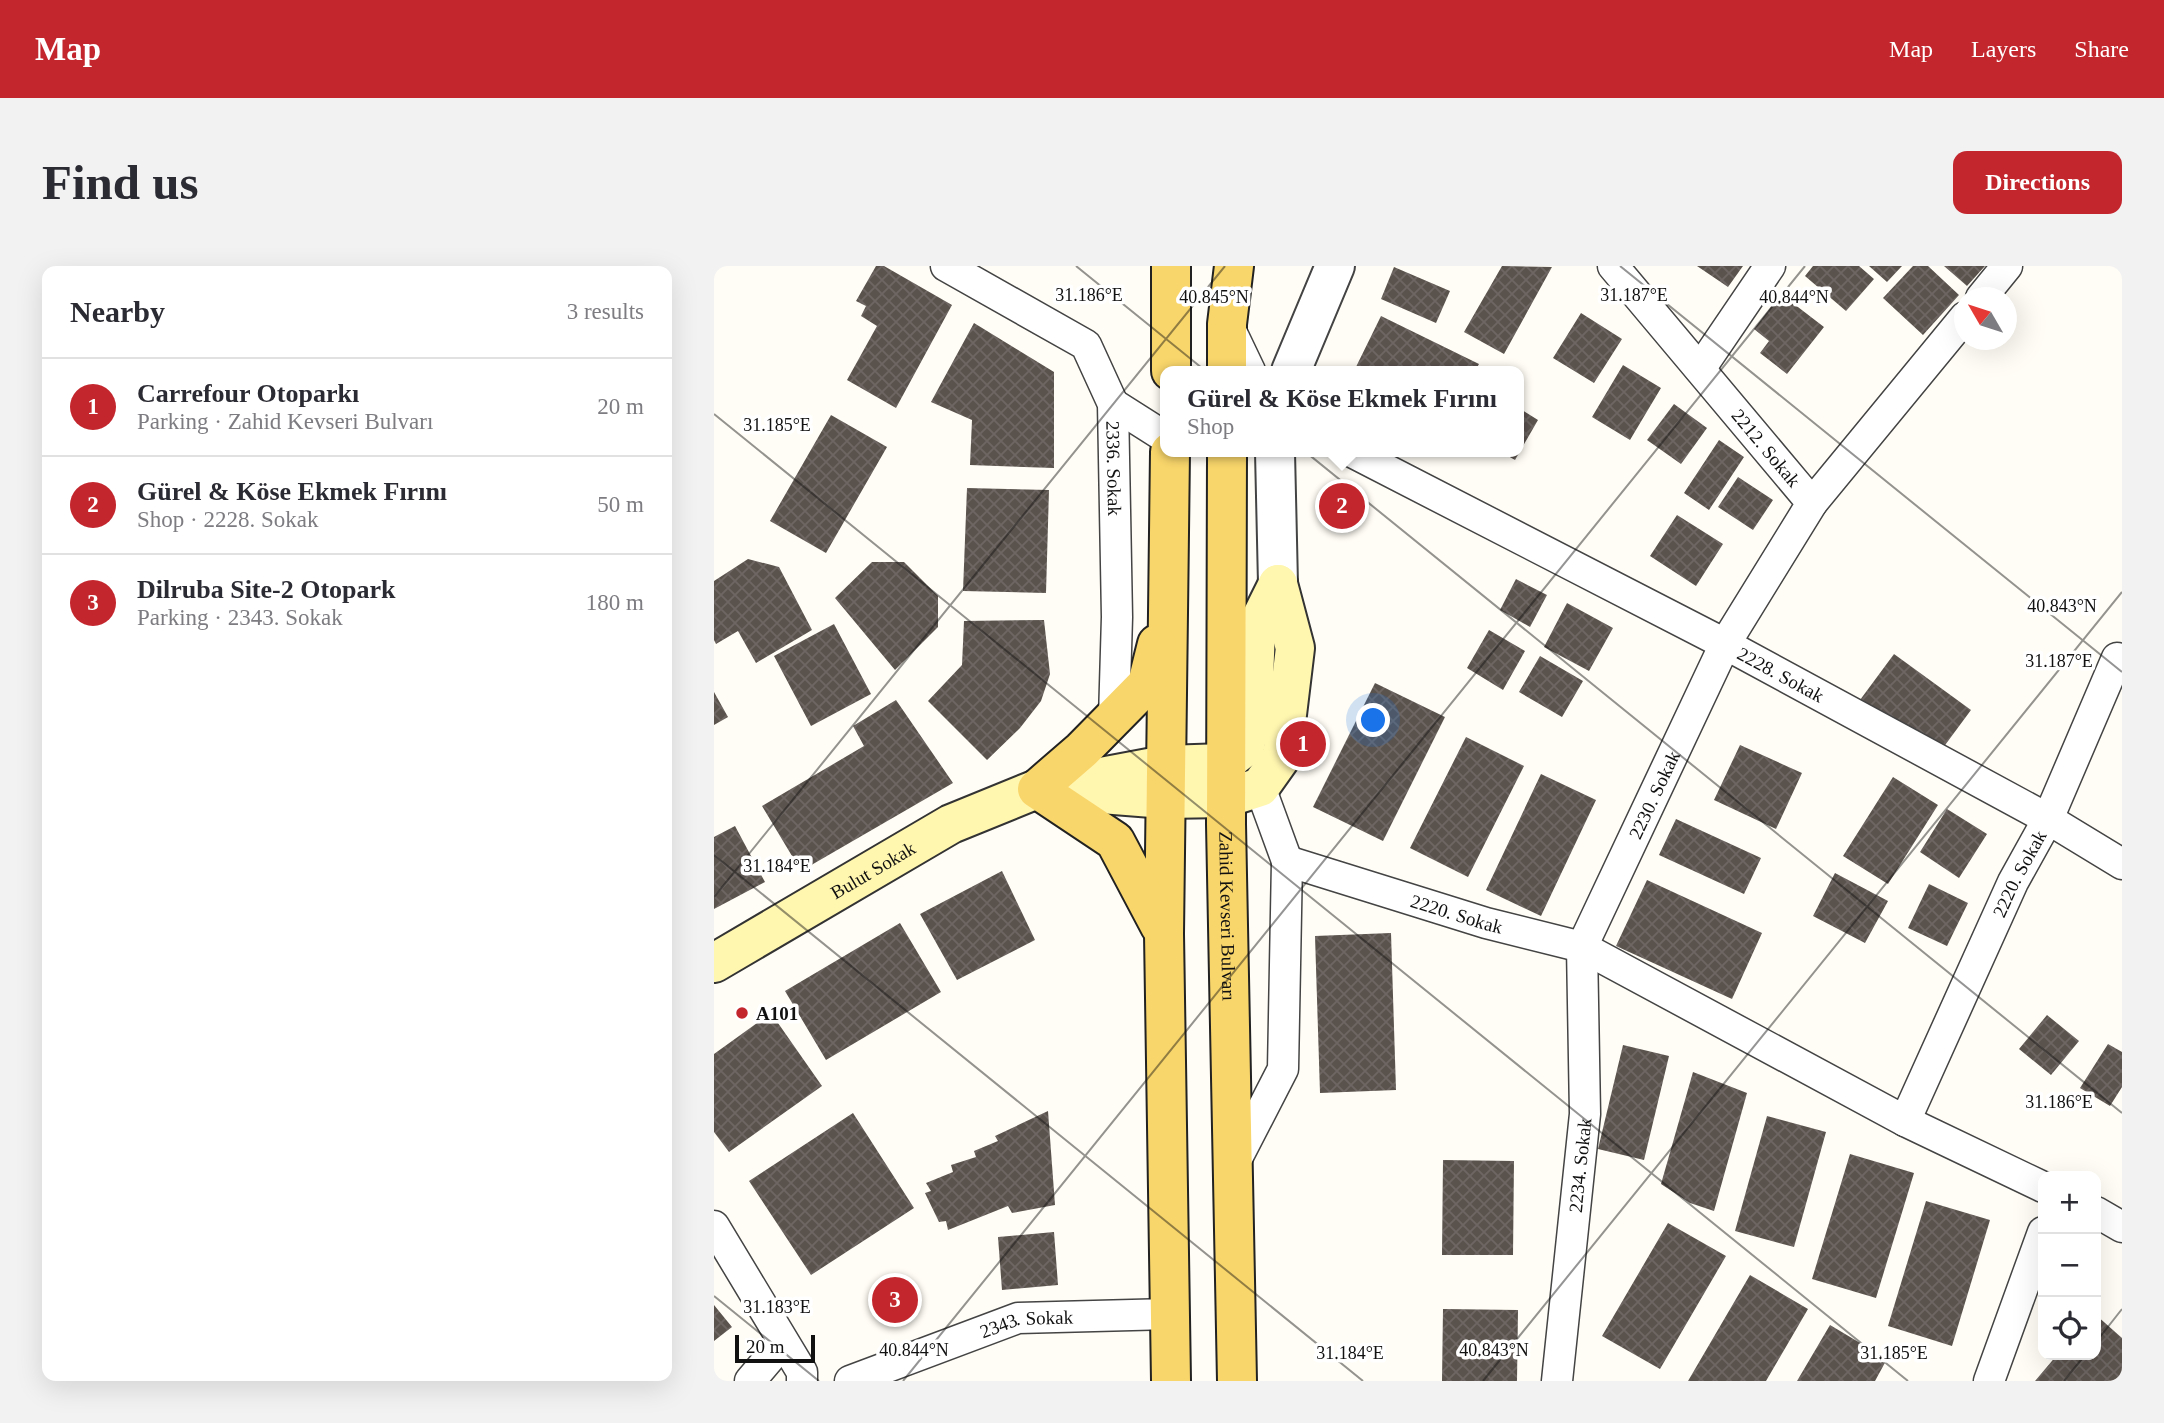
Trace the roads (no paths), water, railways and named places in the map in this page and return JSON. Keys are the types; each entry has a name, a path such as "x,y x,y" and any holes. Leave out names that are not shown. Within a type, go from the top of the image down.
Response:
{"main road":[{"path":"1171,266 1171,366"},
{"path":"1227,366 1227,324 1234,266"},
{"path":"1170,457 1164,934 1171,1381"},
{"name":"Zahid Kevseri Bulvarı","path":"1227,457 1237,783 1233,1167 1237,1381"},
{"path":"1037,789 1165,782 1237,783 1254,707 1256,628 1278,584"},
{"path":"1037,789 1147,684 1170,593"},
{"path":"1037,789 1115,841 1164,934"},
{"name":"Bulut Sokak","path":"714,963 951,824 1037,789"}],"street":[{"name":"2336. Sokak","path":"946,266 1086,345 1112,404 1117,617 1114,718"},
{"path":"1293,366 1335,266"},
{"name":"2212. Sokak","path":"1614,266 1812,503 1725,644"},
{"path":"1700,369 1770,266"},
{"path":"1990,287 2007,266"},
{"path":"1227,324 1248,366"},
{"path":"1812,503 1954,330"},
{"path":"1112,404 1160,434"},
{"path":"1275,457 1278,584"},
{"name":"2228. Sokak","path":"1362,457 1725,644 2048,819 2122,864"},
{"name":"2230. Sokak","path":"1582,947 1725,644"},
{"path":"2048,819 2120,656"},
{"path":"1233,1167 1283,1069 1287,861 1237,783"},
{"name":"2220. Sokak","path":"1905,1121 2013,882 2048,819"},
{"name":"2220. Sokak","path":"1287,861 1486,923 1582,947 1905,1121 2038,1185"},
{"name":"2234. Sokak","path":"1557,1381 1585,1114 1582,947"},
{"path":"2101,1215 2122,1227"},
{"path":"714,1226 802,1372 802,1381"},
{"path":"1989,1381 2042,1234"},
{"name":"2343. Sokak","path":"849,1381 1018,1318 1170,1314"},
{"path":"750,1381 783,1342"}],"place":[{"name":"Gürel & Köse Ekmek Fırını","path":"1342,506"},
{"name":"Carrefour Otoparkı","path":"1303,744"},
{"name":"A101","path":"742,1013"},
{"name":"Dilruba Site-2 Otopark","path":"895,1300"}]}
